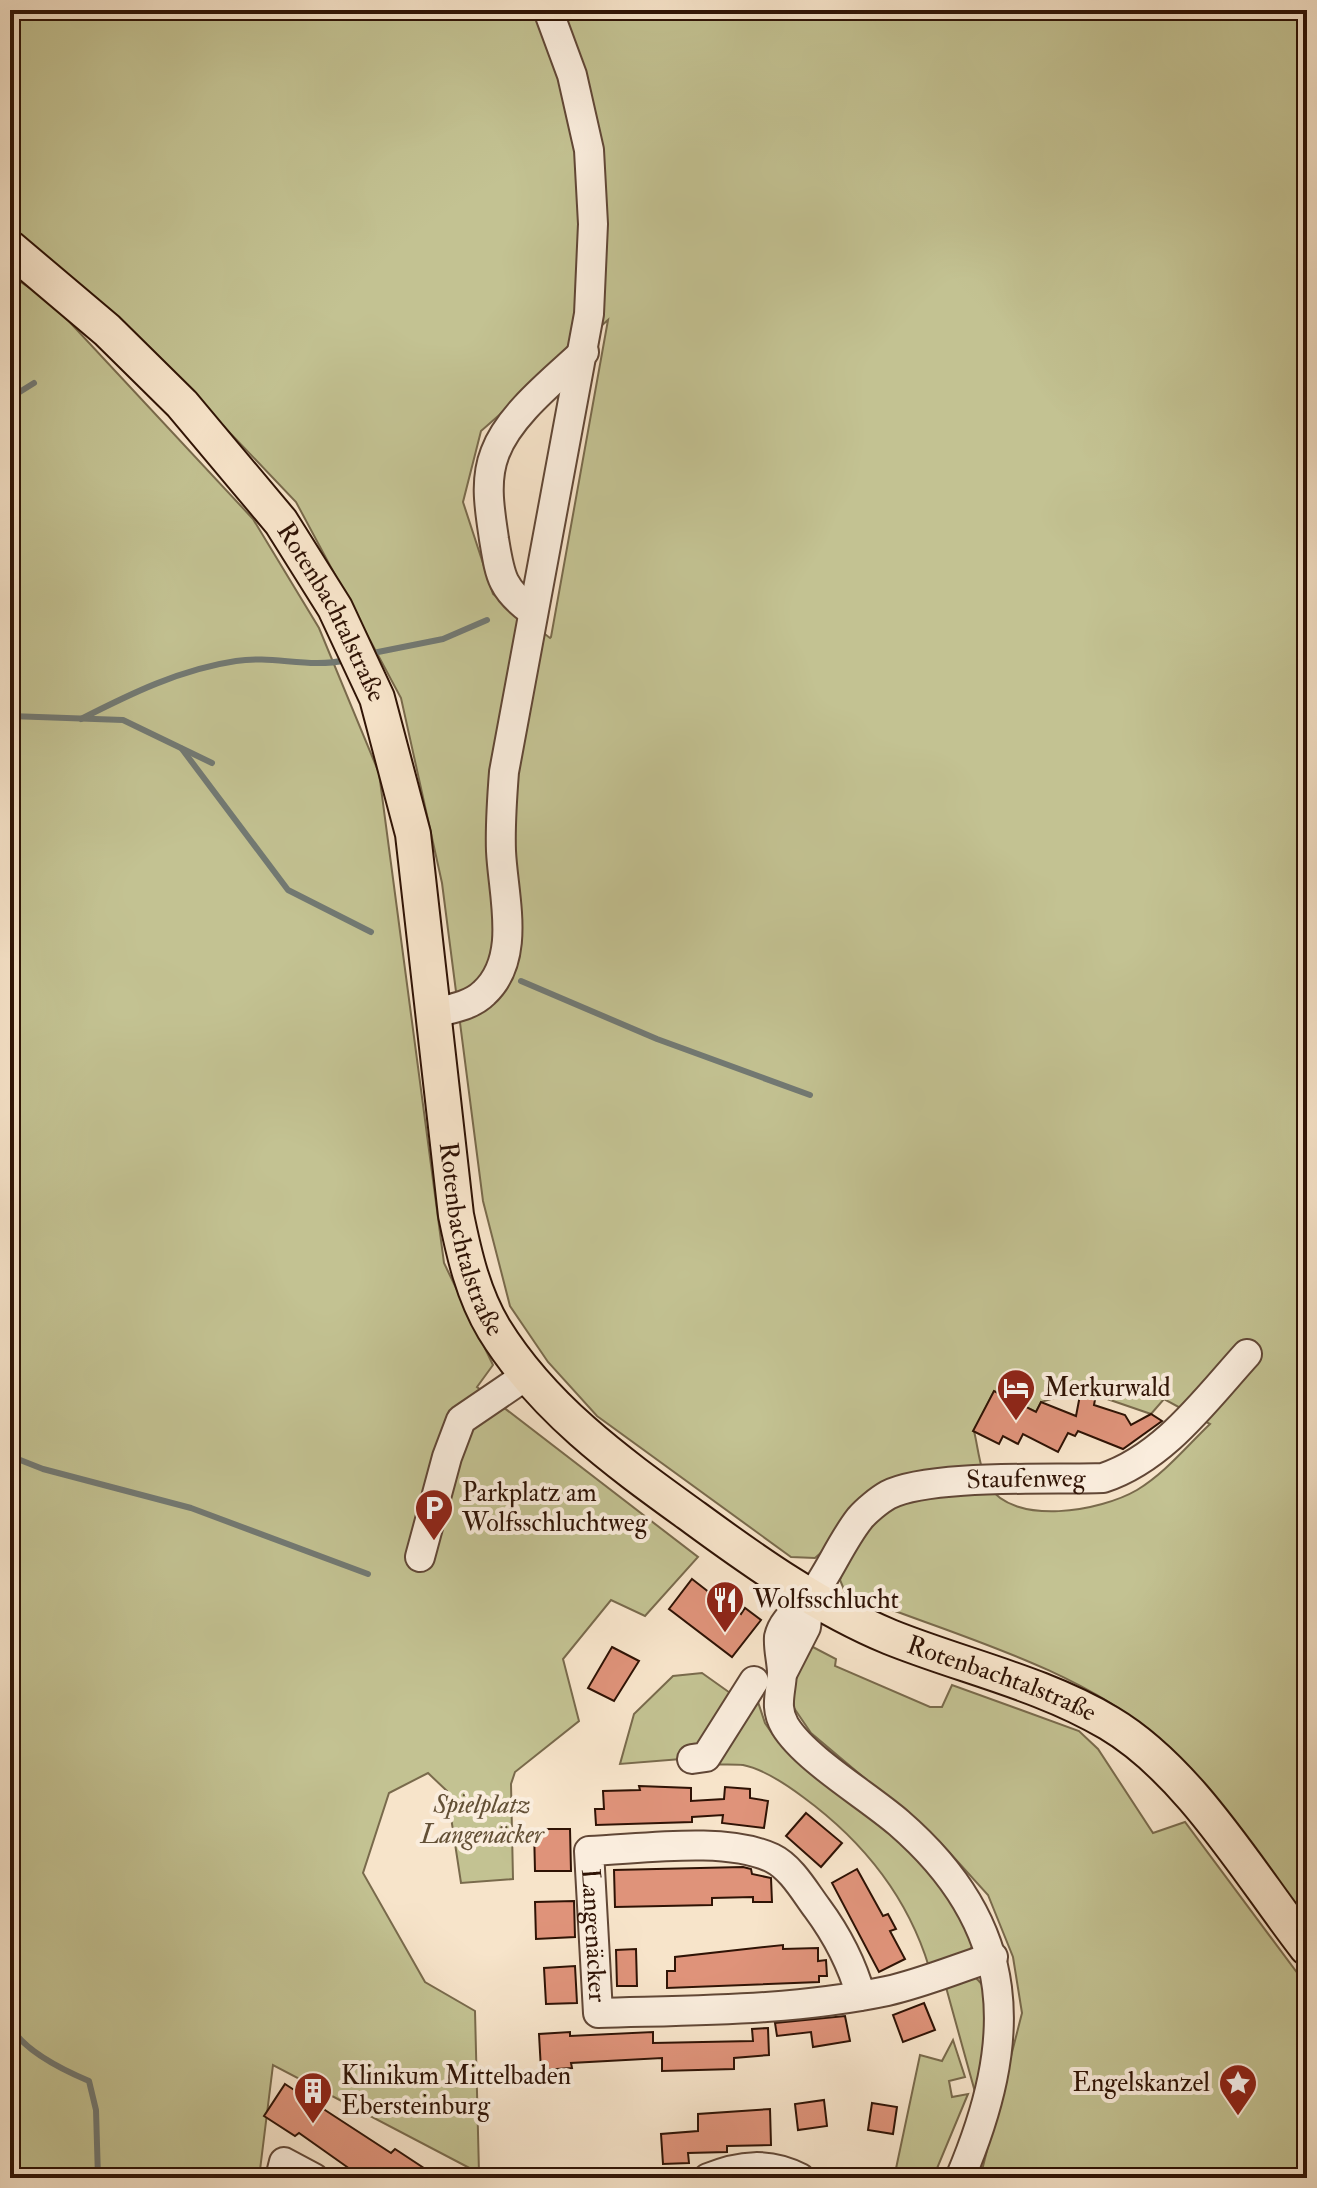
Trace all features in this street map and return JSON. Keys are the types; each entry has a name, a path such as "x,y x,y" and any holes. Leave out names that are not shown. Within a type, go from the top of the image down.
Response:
{"main road":[{"name":"Rotenbachtalstraße","path":"10,248 107,330 182,404 281,522 335,608 377,698 405,791 413,834 456,1215 467,1268 493,1327 527,1375 564,1417 608,1455 810,1596 887,1636 1057,1697 1109,1723 1144,1747 1198,1804 1307,1948"}],"street":[{"path":"433,1013 464,1005 484,994 496,978 504,956 508,926 500,813 532,611 584,352 593,224 589,150 572,75 548,10"},
{"path":"532,611 509,594 500,572 488,497 495,453 529,403 584,352"},
{"name":"Staufenweg","path":"960,2178 986,2107 996,2063 999,2008 993,1957 971,1906 941,1864 900,1824 792,1736 762,1679 788,1617 810,1596 861,1517 889,1495 945,1481 1103,1478 1128,1468 1186,1421 1247,1354"},
{"path":"420,1557 447,1457 461,1420 527,1375"},
{"path":"692,1759 706,1757 715,1747 762,1679"},
{"name":"Langenäcker","path":"861,1996 853,1968 826,1920 798,1881 775,1859 731,1848 589,1851 598,2013 755,2009 861,1996 891,1990 993,1957"},
{"path":"280,2178 284,2162 314,2178"},
{"path":"708,2178 757,2165 786,2171 800,2178"}],"green space":[{"path":"10,10 1307,10 1307,1922 1238,1826 1200,1780 1158,1738 1125,1712 1088,1690 1008,1653 845,1592 840,1580 847,1556 833,1542 815,1558 791,1557 597,1416 548,1362 510,1306 483,1201 442,883 401,698 296,502 124,322 10,237","holes":["608,320 551,637 550,638 493,594 463,502 481,431","1081,1390 1151,1414 1164,1399 1210,1424 1157,1476 1121,1498 1081,1509 1059,1511 1037,1511 1000,1498 985,1479 974,1431 994,1391 1036,1412 1041,1402"]},
{"name":"Spielplatz Langenäcker","path":"10,275 51,302 253,519 319,628 379,773 444,1263 493,1365 477,1387 698,1557 645,1616 611,1600 563,1659 579,1721 515,1772 511,1784 513,1879 461,1883 447,1791 428,1773 389,1793 363,1873 425,1982 475,2011 479,2173 273,2065 259,2178 10,2178"},
{"path":"809,1645 836,1659 835,1666 930,1707 942,1707 952,1685 1079,1731 1098,1749 1153,1833 1185,1822 1307,1986 1307,2178 980,2178 1022,2013 1013,1957 988,1895 939,1841 811,1733 794,1708 793,1672"},
{"path":"702,1673 733,1695 706,1757 620,1764 634,1714 673,1676"},
{"path":"755,1693 765,1723 776,1739 892,1834 947,1893 965,1921 972,1947 962,1957 929,1967 908,1916 880,1872 845,1832 803,1797 751,1767 712,1764"},
{"path":"969,1974 981,1983 990,2010 988,2045 978,2092 975,2092 944,1980"},
{"path":"953,2040 965,2077 949,2081 952,2097 968,2094 933,2178 894,2178 920,2055 942,2061"}],"building":[{"path":"1081,1390 1096,1394 1094,1405 1125,1415 1131,1425 1151,1414 1162,1421 1123,1449 1078,1431 1075,1436 1068,1433 1058,1452 1023,1434 1018,1444 1003,1436 999,1444 973,1431 994,1391 1036,1412 1041,1402 1076,1416"},
{"path":"692,1579 728,1607 730,1605 741,1614 745,1608 761,1620 732,1657 669,1609"},
{"path":"612,1647 639,1661 614,1701 588,1688"},
{"path":"639,1786 691,1788 691,1801 724,1799 725,1787 750,1789 750,1798 768,1801 764,1828 722,1823 723,1815 692,1817 692,1822 596,1825 595,1809 604,1809 603,1791 640,1790"},
{"path":"806,1813 842,1843 821,1867 786,1836"},
{"path":"534,1829 570,1829 571,1871 535,1871"},
{"path":"751,1869 752,1874 771,1878 772,1902 753,1902 753,1897 712,1898 712,1905 615,1907 614,1870"},
{"path":"857,1869 883,1916 888,1914 896,1929 890,1931 905,1959 879,1972 832,1883"},
{"path":"574,1901 575,1937 536,1939 535,1902"},
{"path":"783,1945 783,1949 818,1948 818,1961 826,1960 827,1976 819,1976 819,1982 667,1988 667,1971 675,1971 675,1957"},
{"path":"636,1949 637,1986 617,1986 616,1950"},
{"path":"575,1966 577,2003 546,2004 544,1968"},
{"path":"924,2003 935,2030 903,2042 893,2015"},
{"path":"845,2016 850,2041 813,2047 811,2032 777,2036 775,2023"},
{"path":"768,2028 769,2055 734,2058 734,2069 662,2071 662,2058 571,2063 572,2068 541,2070 539,2034 570,2032 570,2036 653,2032 653,2043 753,2041 752,2029"},
{"name":"Klinikum Mittelbaden Ebersteinburg","path":"285,2084 391,2153 395,2149 439,2178 364,2178 357,2174 299,2133 295,2136 264,2116"},
{"path":"824,2100 827,2126 798,2130 795,2104"},
{"path":"872,2103 897,2107 893,2134 868,2130"},
{"path":"770,2109 771,2145 727,2146 727,2152 688,2153 689,2163 663,2164 661,2134 698,2131 698,2114"}],"waterway":[{"path":"10,398 34,383"},
{"path":"368,654 443,639 487,620"},
{"path":"81,719 156,684 216,665 250,660 318,663 346,660"},
{"path":"10,716 123,720 212,763"},
{"path":"182,749 288,890 371,932"},
{"path":"521,981 657,1039 810,1095"},
{"path":"10,1456 43,1469 191,1508 368,1574"},
{"path":"10,2025 34,2051 89,2081 96,2110 98,2178"}],"place":[{"name":"Merkurwald","path":"1016,1422"},
{"name":"Parkplatz am Wolfsschluchtweg","path":"434,1542"},
{"name":"Wolfsschlucht","path":"725,1634"},
{"name":"Engelskanzel","path":"1238,2117"},
{"name":"Klinikum Mittelbaden Ebersteinburg","path":"313,2125"}]}
